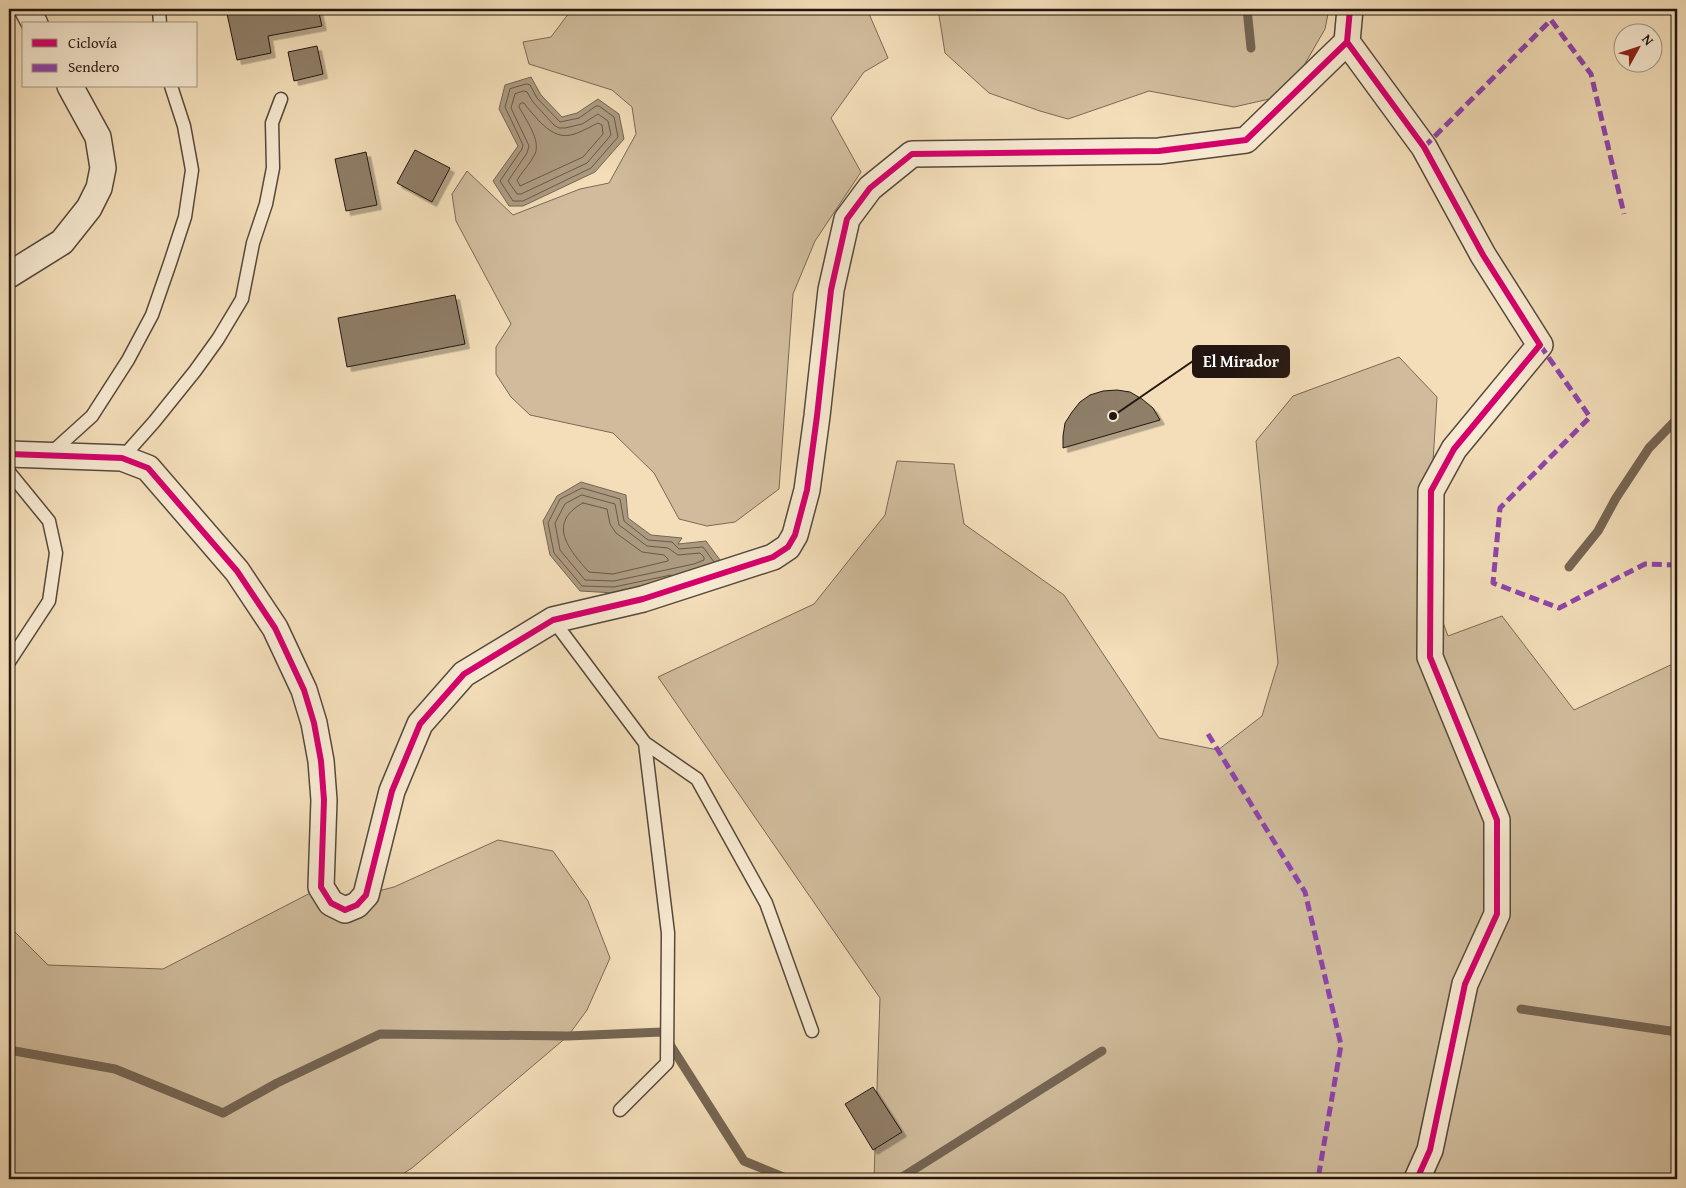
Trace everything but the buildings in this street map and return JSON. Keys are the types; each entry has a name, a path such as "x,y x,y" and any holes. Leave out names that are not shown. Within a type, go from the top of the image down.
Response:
{"street":[{"path":"27,9 34,22"},
{"path":"9,454 122,458 148,468 237,571 275,628 304,690 314,723 321,762 324,800 322,887 331,903 345,910 357,905 366,895 392,791 420,724 464,674 553,620 643,600 773,557 788,547 795,535 807,490 818,416 831,290 847,219 870,188 912,154 1159,152 1246,140 1347,42 1350,9"},
{"path":"1347,42 1424,147 1483,255 1540,344 1454,449 1431,491 1430,657 1497,820 1497,914 1465,984 1430,1150 1417,1179"},
{"path":"9,275 62,242 89,208 99,188 103,168 98,137 71,88"}],"lane":[{"path":"159,9 160,22"},
{"path":"48,456 92,416 128,360 152,316 186,216 192,170 184,126 172,88"},
{"path":"122,458 195,371 218,339 242,299 253,243 266,204 273,168 272,123 281,99"},
{"path":"9,472 49,521 56,553 49,602 9,662"},
{"path":"553,620 645,743 697,779 766,903 812,1030"},
{"path":"620,1110 667,1063 668,932 645,743"}],"shaded area":[{"path":"572,9 867,9 888,58 864,72 831,118 861,172 815,241 793,294 779,489 735,522 707,526 679,519 654,473 613,433 530,415 511,397 496,374 496,347 511,324 456,221 452,194 467,171 513,215 580,189 609,183 636,134 632,107 612,90 529,64 523,42 551,37"},
{"path":"938,9 1329,9 1325,29 1287,95 1234,107 1149,91 1068,119 989,93 945,53"},
{"path":"1399,357 1437,397 1426,576 1448,636 1502,616 1574,710 1677,662 1677,1179 874,1179 880,998 658,677 814,604 885,515 897,461 954,464 964,524 1064,595 1159,738 1218,750 1262,716 1278,663 1256,441 1293,396"},
{"path":"498,840 553,851 588,901 610,958 587,1010 568,1036 412,1168 395,1179 9,1179 9,926 48,965 163,969 320,888 331,903 394,887"}],"water":[{"path":"531,77 541,95 562,117 577,113 598,99 619,114 624,139 595,172 523,206 509,206 493,181 518,146 499,109 505,85"},
{"path":"581,482 626,495 628,518 651,535 682,538 678,544 706,541 723,564 698,575 615,593 580,591 550,555 543,521 557,496"}],"waterway":[{"path":"1247,9 1251,48"},
{"path":"1569,567 1598,531 1616,498 1649,448 1677,419"},
{"path":"1521,1009 1677,1032"},
{"path":"9,1050 115,1069 223,1113 277,1083 380,1034 568,1036 662,1032 744,1161 788,1179"},
{"path":"899,1179 1102,1051"}],"marked path":[{"path":"1424,147 1551,20 1591,74 1624,214"},
{"path":"1540,345 1590,417 1500,508 1493,583 1559,608 1645,564 1677,565"},
{"path":"1208,734 1305,892 1341,1045 1318,1179"}],"cycle path":[{"path":"1350,9 1347,42 1424,147 1483,255 1540,345 1454,449 1431,491 1430,657 1497,820 1497,914 1465,984 1430,1150 1417,1179"},
{"path":"9,454 122,458 148,468 237,571 275,628 304,690 314,723 321,761 324,800 321,887 331,903 345,910 357,905 366,895 392,791 420,724 464,674 553,620 643,599 773,557 788,547 795,535 807,490 831,290 847,219 870,188 912,154 1159,151 1246,140 1347,42"}],"place":[{"name":"El Mirador","path":"1113,416"}]}
